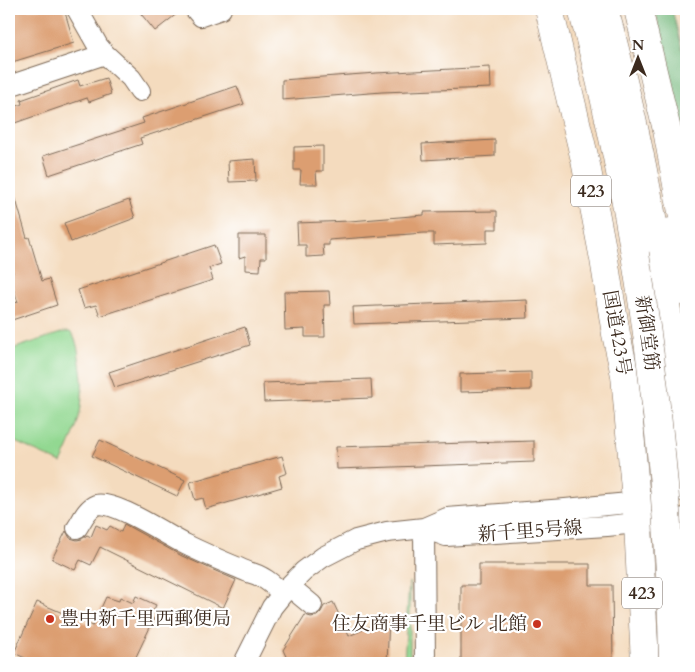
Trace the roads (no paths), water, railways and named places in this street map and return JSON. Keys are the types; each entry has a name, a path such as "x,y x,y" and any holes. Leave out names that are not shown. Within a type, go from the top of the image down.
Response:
{"highway":[{"name":"国道423号","path":"549,9 585,160 625,375 637,513 645,663"},
{"path":"566,9 595,130 618,250 624,309 625,375"},
{"name":"新御堂筋","path":"582,9 595,57 621,174 646,252 675,373 686,488"},
{"name":"新御堂筋","path":"604,9 615,47 645,181 646,252 653,374 664,477 673,663"},
{"path":"621,9 686,292"},
{"path":"638,9 667,130 686,234"}],"street":[{"path":"77,9 93,38 105,54 131,78 140,91"},
{"path":"195,9 201,16 220,9"},
{"path":"9,86 105,54"},
{"path":"637,513 686,498"},
{"path":"77,528 90,508 99,504 111,506 142,520 185,544 248,572 257,574 312,605"},
{"path":"637,513 686,518"},
{"name":"新千里5号線","path":"244,663 265,620 286,589 304,571 323,557 356,540 388,532 424,528 446,536 607,526 637,513"},
{"path":"424,528 425,663"},
{"path":"415,663 415,596 425,596"}],"place":[{"name":"豊中新千里西郵便局","path":"50,619"},
{"name":"住友商事千里ビル 北館","path":"537,624"}]}
